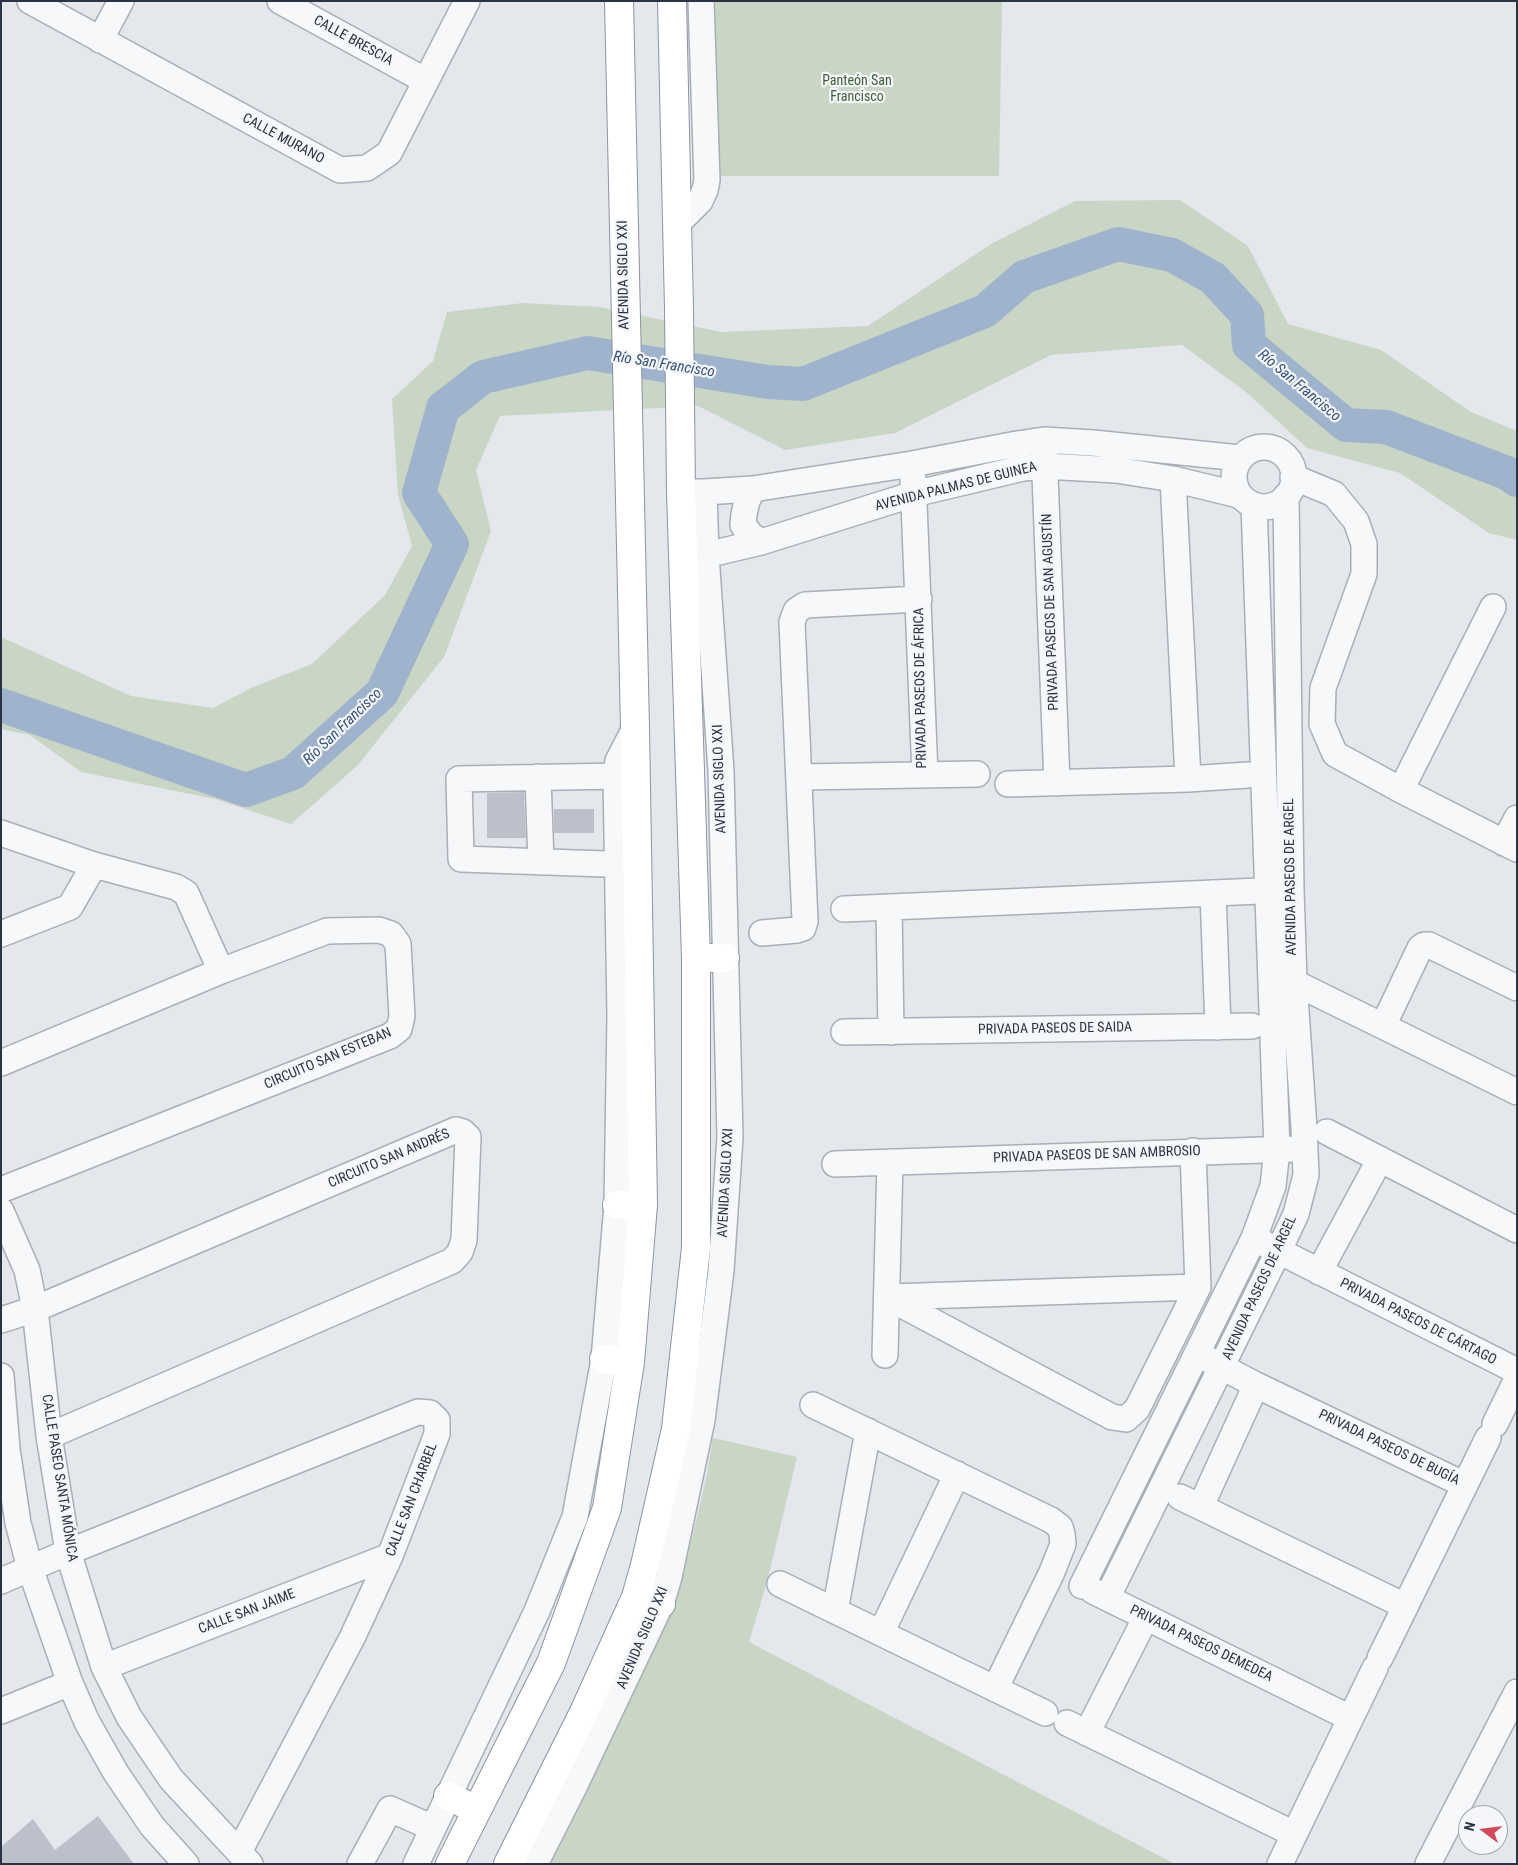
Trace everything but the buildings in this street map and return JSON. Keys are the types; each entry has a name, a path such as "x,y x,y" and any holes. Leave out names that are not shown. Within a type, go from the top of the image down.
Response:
{"highway":[{"name":"AVENIDA SIGLO XXI","path":"450,1864 551,1664 607,1508 630,1205 628,865 635,728 619,1"},
{"name":"AVENIDA SIGLO XXI","path":"508,1864 584,1712 648,1600 645,1565 676,1429 696,1248 696,958 692,492 679,411 679,309 672,1"},
{"path":"696,958 725,958"},
{"path":"448,1796 477,1810"}],"street":[{"name":"CALLE MURANO","path":"30,1 340,170 367,168 389,153 467,1"},
{"path":"100,40 121,1"},
{"name":"CALLE BRESCIA","path":"280,1 426,81"},
{"path":"677,224 700,200 707,180 701,1"},
{"name":"AVENIDA PALMAS DE GUINEA","path":"692,492 753,490 1044,440 1240,458"},
{"name":"PRIVADA PASEOS DE SAN AGUSTÍN","path":"1044,440 1057,783"},
{"path":"1268,447 1286,457 1292,466 1290,487 1279,502 1272,506 1262,507 1247,500 1235,486 1235,468 1240,458 1248,451 1268,447"},
{"name":"PRIVADA PASEOS DE ÁFRICA","path":"800,777 925,775 912,464"},
{"name":"AVENIDA PALMAS DE GUINEA","path":"706,556 761,542 914,494 1023,468 1045,466 1116,470 1173,478 1247,500"},
{"path":"1173,478 1188,779"},
{"path":"1290,487 1334,494 1356,521 1364,544 1364,574 1323,688 1322,724 1335,754 1510,846 1517,818"},
{"name":"AVENIDA PASEOS DE ARGEL","path":"1082,1586 1254,1238 1273,1186 1277,1150 1270,971 1289,771 1290,487"},
{"path":"753,490 747,501 743,525 751,535 761,542"},
{"name":"AVENIDA SIGLO XXI","path":"535,1864 574,1788 648,1600 669,1577 702,1420 721,1271 730,1137 721,771 706,556 692,492"},
{"path":"1008,784 1188,779 1255,775 1247,500"},
{"name":"PRIVADA PASEOS DE ÁFRICA","path":"762,933 797,930 803,928 805,921 792,622 796,611 805,605 919,599"},
{"path":"1401,790 1493,607"},
{"name":"AVENIDA SIGLO XXI","path":"628,865 616,776 618,761 635,728"},
{"path":"925,775 977,774"},
{"name":"AVENIDA PASEOS DE ARGEL","path":"1107,1598 1296,1214 1306,1174 1294,981 1279,890 1255,775"},
{"path":"616,776 459,779 461,859 628,865"},
{"path":"538,777 540,862"},
{"path":"1,833 94,865 176,887 186,893 221,971"},
{"path":"1,934 70,907 94,865"},
{"path":"844,909 1279,890"},
{"path":"1213,893 1218,1027"},
{"path":"889,907 891,1032"},
{"name":"CIRCUITO SAN ESTEBAN","path":"1,1063 221,971 327,931 379,930 391,934 398,944 402,1016 399,1028 390,1036 1,1190"},
{"path":"1383,1026 1420,948 1424,945 1429,945 1517,988"},
{"path":"1270,971 1516,1089"},
{"name":"PRIVADA PASEOS DE SAIDA","path":"844,1032 1252,1026"},
{"name":"CIRCUITO SAN ANDRÉS","path":"35,1308 456,1130 463,1132 468,1138 464,1240 460,1252 452,1261 49,1436"},
{"path":"1327,1132 1517,1230"},
{"name":"PRIVADA PASEOS DE SAN AMBROSIO","path":"836,1164 1305,1148"},
{"path":"887,1297 1112,1417 1126,1419 1137,1409 1198,1288 1193,1152"},
{"path":"1319,1272 1380,1159"},
{"path":"885,1355 890,1162"},
{"name":"CALLE PASEO SANTA MÓNICA","path":"1,1211 28,1270 35,1308 49,1436 68,1552 104,1667 129,1718 171,1779 245,1858"},
{"name":"PRIVADA PASEOS DE CÁRTAGO","path":"1254,1238 1517,1371"},
{"path":"887,1297 1198,1288"},
{"path":"1,1320 35,1308"},
{"name":"PRIVADA PASEOS DE BUGÍA","path":"1198,1354 1256,1385 1465,1485 1405,1606"},
{"name":"AVENIDA SIGLO XXI","path":"416,1864 537,1610 575,1516 617,1361"},
{"path":"1,1376 4,1450 18,1523 30,1568 70,1683 87,1722 116,1773 152,1826 186,1864"},
{"path":"1465,1485 1517,1379"},
{"path":"1256,1385 1190,1501 1405,1606 1280,1864"},
{"path":"813,1405 1051,1520 1060,1528 1063,1544 1052,1572 995,1689"},
{"name":"CALLE SAN CHARBEL","path":"1,1581 68,1552 418,1412 430,1413 437,1420 437,1434 390,1556 245,1858"},
{"path":"835,1611 868,1431"},
{"path":"881,1633 957,1474"},
{"name":"CALLE SAN JAIME","path":"104,1667 390,1556"},
{"name":"PRIVADA PASEOS DEMEDEA","path":"1052,1572 1350,1718"},
{"path":"780,1584 1294,1834"},
{"path":"1066,1723 1146,1617"},
{"path":"1,1712 70,1683"},
{"path":"1428,1864 1517,1692"},
{"path":"360,1864 390,1809 433,1828"}],"green space":[{"name":"Panteón San Francisco","path":"711,1 1002,1 999,176 715,176"},
{"path":"1180,200 1248,246 1288,324 1381,350 1471,412 1517,431 1517,540 1489,533 1400,473 1307,448 1246,392 1182,345 1051,355 895,433 785,450 698,406 500,416 476,470 491,531 444,657 357,766 291,824 215,799 81,772 30,735 1,729 1,637 131,696 213,708 251,688 312,664 385,595 412,546 398,495 392,399 433,361 447,312 523,303 600,307 721,332 868,326 991,244 1075,201"},
{"path":"713,1438 797,1457 767,1582 749,1642 1175,1864 548,1864 684,1571 706,1479"}],"waterway":[{"name":"Río San Francisco","path":"1,705 246,790 293,773 382,693 452,544 419,493 443,408 483,377 588,353 768,382 803,384 985,311 1024,277 1118,244 1172,255 1213,278 1247,315 1249,345 1346,425 1386,427 1507,473 1517,480"}]}
